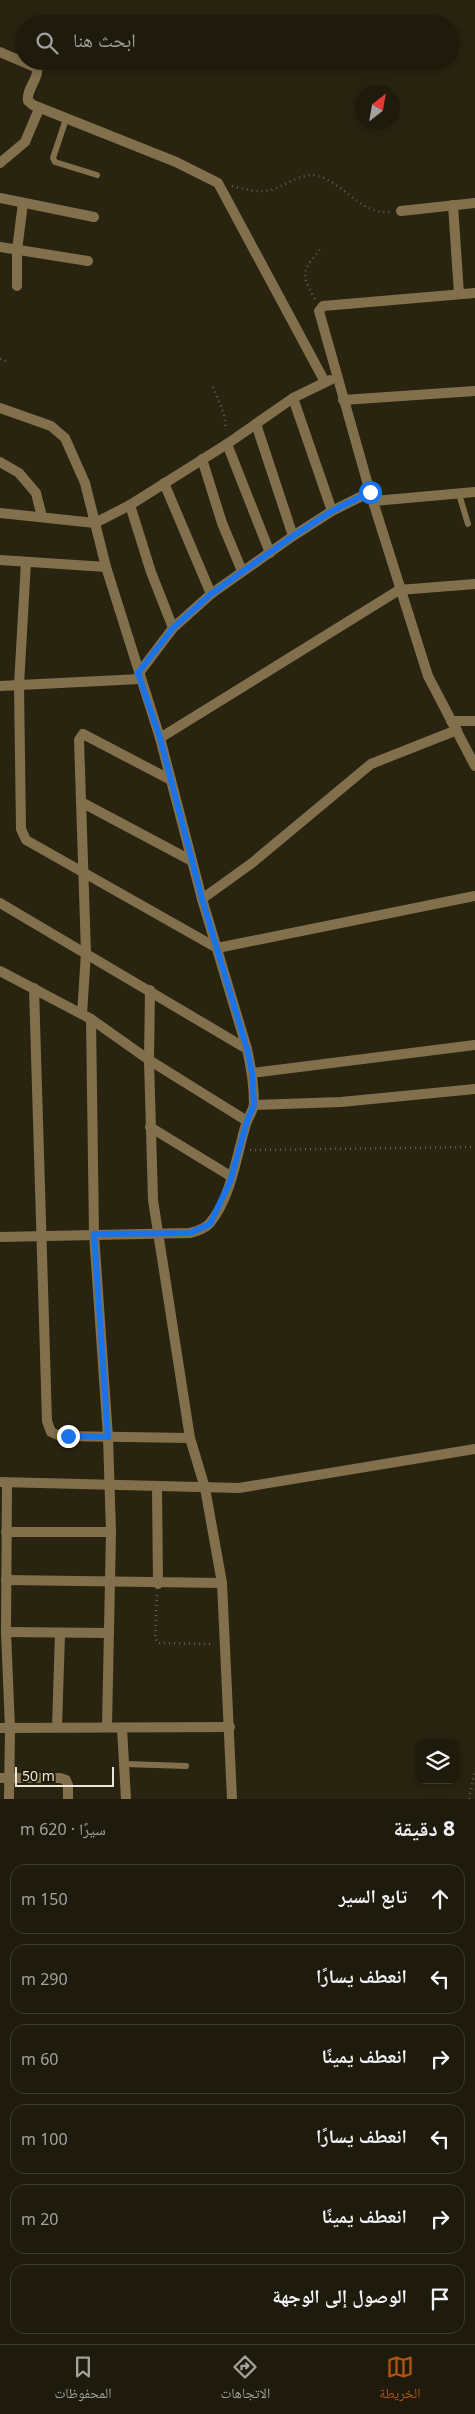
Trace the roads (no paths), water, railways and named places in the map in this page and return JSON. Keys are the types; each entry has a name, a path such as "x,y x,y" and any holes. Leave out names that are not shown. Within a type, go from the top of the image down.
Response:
{"street":[{"path":"0,52 15,58"},
{"path":"38,70 27,98 40,108 176,162 218,183 325,382"},
{"path":"0,163 25,142 40,108"},
{"path":"0,198 94,217"},
{"path":"17,286 17,250 23,203"},
{"path":"401,210 475,203"},
{"path":"453,205 458,294"},
{"path":"0,247 88,261"},
{"path":"475,293 320,308 343,400 399,590 428,676 475,766"},
{"path":"0,513 95,523 130,505 202,460 293,398 325,382 338,378"},
{"path":"343,400 475,391"},
{"path":"293,398 332,511"},
{"path":"0,408 51,426 66,438 86,484 106,567 160,738 202,899 247,1049 252,1073 254,1105 247,1121 232,1177 210,1224 190,1233 0,1237"},
{"path":"256,424 293,536"},
{"path":"227,444 270,553"},
{"path":"202,460 222,523 242,571"},
{"path":"0,462 19,473 36,493 42,517"},
{"path":"164,483 211,594"},
{"path":"139,676 173,628 211,594 332,511 372,496 475,492"},
{"path":"130,505 151,572 173,628"},
{"path":"0,560 106,567"},
{"path":"26,562 19,685 21,830 26,840 217,948 475,896"},
{"path":"160,738 399,590 475,584"},
{"path":"0,686 139,676"},
{"path":"451,721 475,722"},
{"path":"202,899 252,863 371,764 457,730"},
{"path":"107,1727 111,1532 110,1485 94,1234 79,740 83,734 171,780"},
{"path":"81,802 192,862"},
{"path":"0,903 247,1049"},
{"path":"0,971 86,1017 149,1060 247,1121"},
{"path":"34,988 47,1421 51,1432 60,1436 190,1438"},
{"path":"150,990 149,1060 153,1200 190,1438 205,1488 222,1584 232,1799"},
{"path":"252,1073 475,1046"},
{"path":"254,1105 341,1102 475,1089"},
{"path":"150,1128 232,1177"},
{"path":"9,1799 5,1778 4,1652 6,1632 3,1598 6,1580 6,1532 3,1482 239,1488 475,1449"},
{"path":"157,1486 158,1584"},
{"path":"6,1532 111,1532"},
{"path":"6,1580 110,1584 222,1584"},
{"path":"6,1632 109,1633"},
{"path":"57,1727 60,1634"},
{"path":"5,1728 230,1728"},
{"path":"122,1728 126,1799"},
{"path":"5,1778 60,1778 66,1780 68,1785 68,1799"}],"lane":[{"path":"66,119 53,158 55,162 97,176"},
{"path":"459,494 468,524"},
{"path":"125,1764 186,1766"}]}
